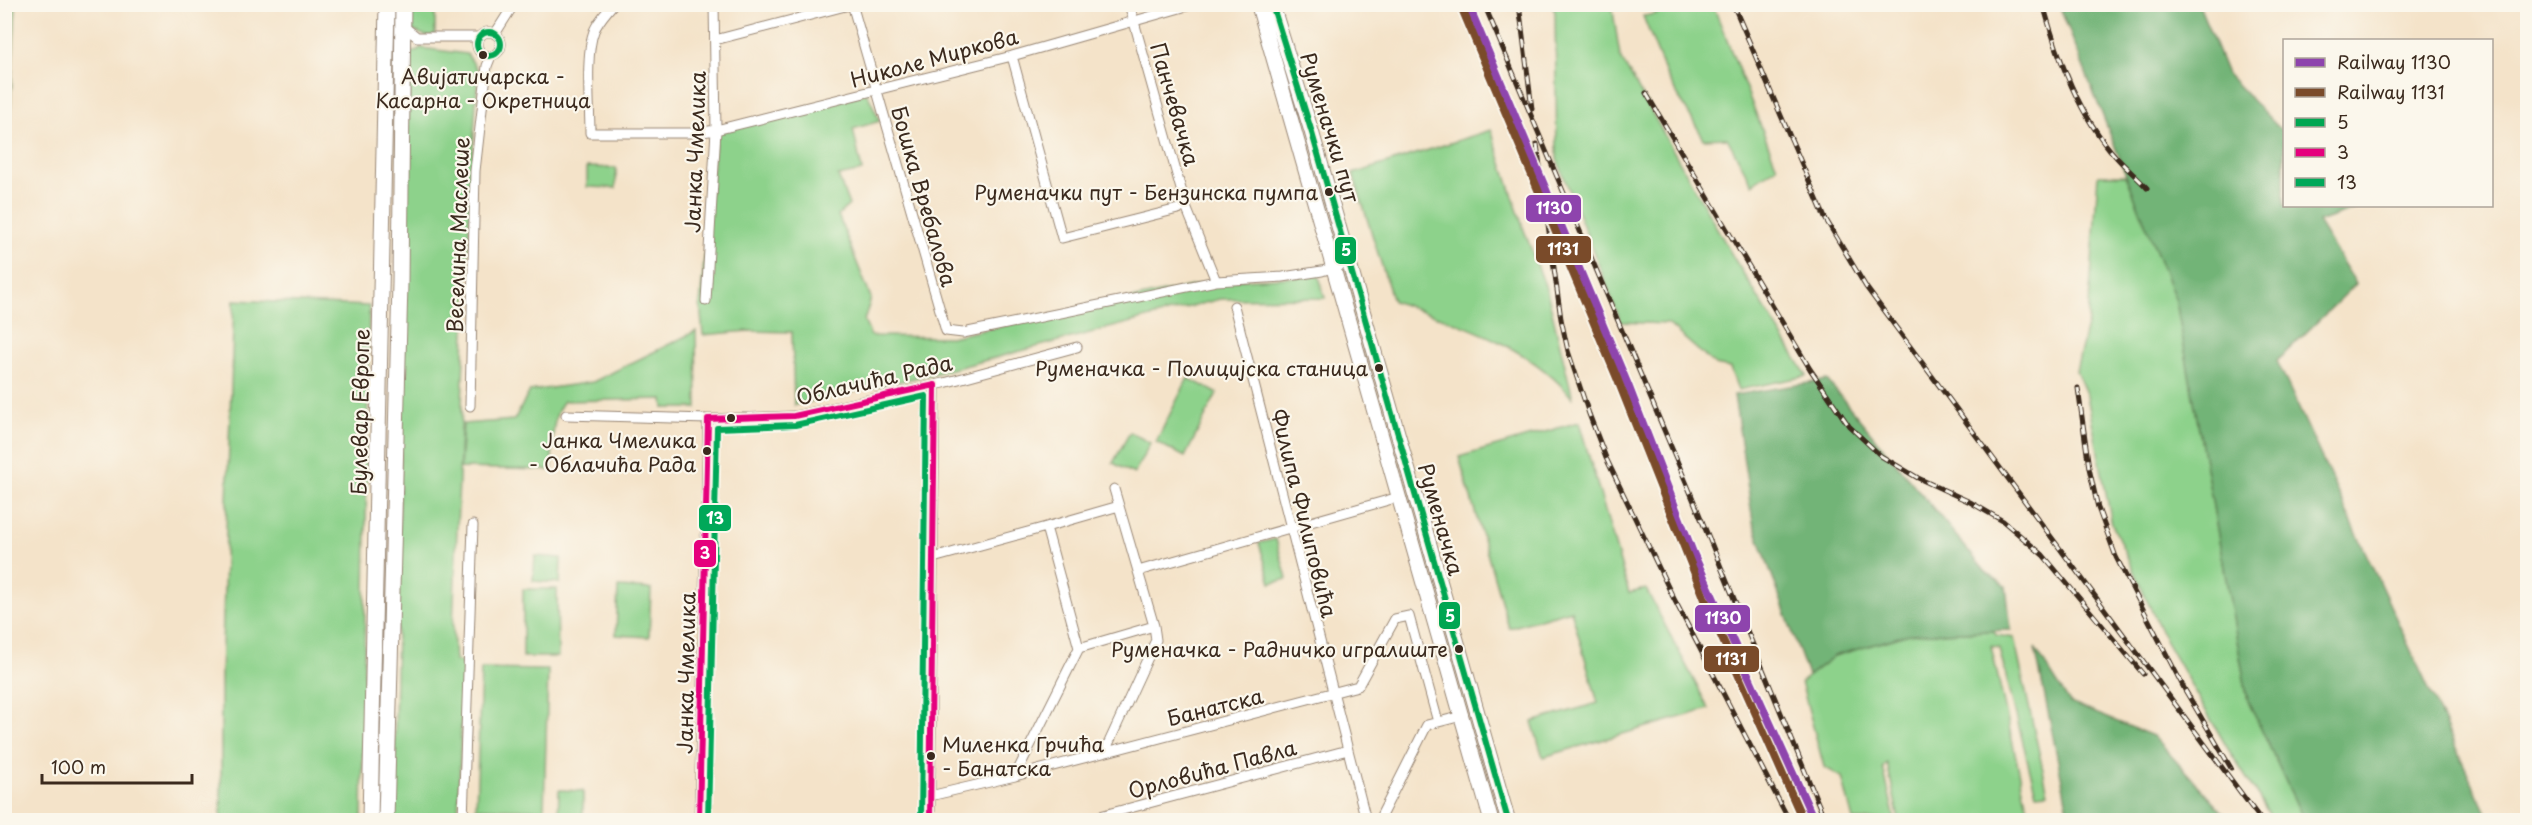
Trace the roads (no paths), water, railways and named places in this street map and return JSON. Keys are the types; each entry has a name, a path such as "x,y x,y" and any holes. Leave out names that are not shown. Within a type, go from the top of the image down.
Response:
{"main road":[{"name":"Булевар Европе","path":"370,820 387,4"},
{"name":"Булевар Европе","path":"386,820 400,283 403,4"},
{"name":"Руменачки пут","path":"1258,4 1332,268"},
{"name":"Руменачки пут","path":"1272,4 1348,263"},
{"name":"Руменачка","path":"1348,263 1508,820"},
{"name":"Руменачка","path":"1332,268 1491,820"}],"street":[{"path":"495,34 514,4"},
{"name":"Николе Миркова","path":"613,4 599,20 593,33 590,60 590,133 695,133 716,130 1012,56 1194,4"},
{"name":"Јанка Чмелика","path":"706,301 716,130 714,4"},
{"name":"Панчевачка","path":"1130,4 1186,207 1216,280"},
{"path":"715,40 852,5"},
{"name":"Бошка Вребалова","path":"852,5 943,327"},
{"path":"402,25 417,37 476,40 486,33 495,34"},
{"path":"476,40 479,51 488,59 498,52 501,45 495,34"},
{"path":"402,54 408,43 417,37"},
{"path":"1012,56 1062,238 1186,207"},
{"name":"Веселина Маслеше","path":"470,405 475,180 488,59"},
{"name":"Облачића Рада","path":"943,327 951,333 963,333 1216,280 1283,278 1348,263"},
{"name":"Филипа Филиповића","path":"1234,306 1366,820"},
{"name":"Облачића Рада","path":"566,415 708,419 794,416 935,385 1077,347"},
{"path":"930,820 935,385"},
{"name":"Јанка Чмелика","path":"699,820 708,419"},
{"path":"1105,752 1156,640 1154,626 1114,489"},
{"path":"1138,572 1399,498"},
{"path":"933,558 1119,506"},
{"path":"463,820 473,525"},
{"path":"1015,776 1079,648 1046,527"},
{"path":"1333,694 1358,686 1395,620 1409,616 1438,722"},
{"path":"1079,648 1154,626"},
{"name":"Банатска","path":"930,796 1333,694"},
{"path":"1379,820 1427,725 1462,716"},
{"name":"Орловића Павла","path":"1084,820 1348,750"}],"railway":[{"path":"1484,4 1686,482 1825,820"},
{"path":"1519,4 1532,109"},
{"path":"1733,4 1825,218 1866,287 2261,820"},
{"path":"2043,4 2063,66 2081,105 2104,142 2147,188"},
{"path":"1646,93 1810,369 1849,426 1881,456 1918,478 1970,502 2003,521 2043,555 2143,674"},
{"path":"1537,144 1561,319 1568,351 1589,414 1606,458 1672,595 1789,820"},
{"path":"1617,378 1646,434"},
{"path":"2078,388 2089,468 2098,508 2116,557 2185,690 2231,768"},
{"path":"1693,553 1706,602"}],"rail line":[{"name":"1131","path":"1460,4 1617,378 1706,602 1803,820"},
{"name":"1130","path":"1468,4 1628,385 1693,553 1814,820"}],"place":[{"name":"Авијатичарска - Касарна - Окретница","path":"483,55"},
{"name":"Руменачки пут - Бензинска пумпа","path":"1329,192"},
{"name":"Руменачка - Полицијска станица","path":"1379,368"},
{"name":"Јанка Чмелика - Облачића Рада","path":"707,451"},
{"name":"Руменачка - Радничко игралиште","path":"1459,649"},
{"name":"Миленка Грчића - Банатска","path":"931,756"}]}
